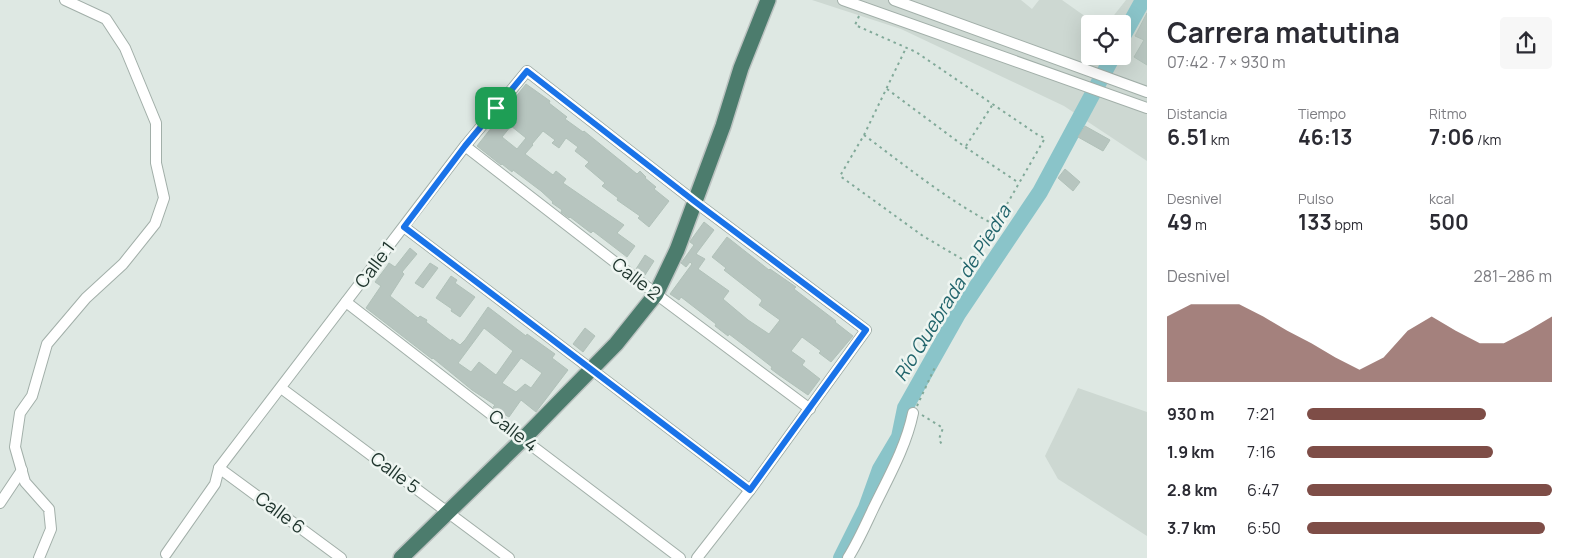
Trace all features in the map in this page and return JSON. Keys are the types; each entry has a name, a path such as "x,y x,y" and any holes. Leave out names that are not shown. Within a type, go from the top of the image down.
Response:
{"highway":[{"path":"401,558 523,439 616,344 656,294 677,250 768,0"}],"street":[{"path":"39,558 51,529 49,509 25,482 15,448 20,413 32,396 47,344 86,298 123,264 155,224 164,198 156,163 156,123 125,48 106,19 65,0"},
{"path":"843,0 1147,108"},
{"path":"894,0 1147,92"},
{"name":"Calle 1","path":"166,554 215,484 219,468 465,146 527,71 694,201 866,330 750,490 697,558"},
{"name":"Calle 2","path":"465,146 656,294 810,409"},
{"path":"404,227 592,368 750,490"},
{"name":"Calle 4","path":"346,302 680,558"},
{"name":"Calle 5","path":"281,388 509,558"},
{"path":"848,558 857,544 892,470 908,433 913,413"},
{"name":"Calle 6","path":"219,468 341,558"},
{"path":"0,503 22,470"}],"path":[{"path":"863,7 855,25 916,52 1045,138 972,265 923,236 840,176 864,136 906,48"},
{"path":"887,89 965,147 1019,183"},
{"path":"965,147 994,104"},
{"path":"864,136 926,181 980,217 996,225"},
{"path":"935,367 913,413 921,414 942,428 939,439 942,445"}],"shaded area":[{"path":"812,0 1021,0 1032,9 1039,0 1062,0 1083,15 1081,15 1081,65 1131,65 1131,15 1114,15 1126,0 1147,0 1147,161 1064,106 901,29"},
{"path":"1078,388 1147,412 1147,536 1058,479 1045,456"}],"building":[{"path":"1147,13 1147,65 1134,57 1144,40 1135,36"},
{"path":"526,84 550,101 549,103 567,117 565,119 584,131 637,174 640,171 656,187 654,189 669,201 649,227 638,218 640,216 617,200 618,198 602,186 605,183 585,166 589,162 575,151 578,147 566,138 559,148 552,143 555,140 543,131 532,144 525,154 553,175 556,171 566,179 563,183 624,225 617,233 635,246 627,257 593,231 591,233 569,218 541,191 513,170 512,172 501,165 477,146","holes":["511,126 526,138 517,149 502,137"]},
{"path":"1085,126 1110,140 1103,151 1078,137"},
{"path":"1065,169 1080,182 1073,191 1058,178"},
{"path":"704,222 714,230 696,254 705,259 698,269 729,291 723,299 748,320 769,334 780,320 759,305 762,301 761,299 724,270 726,268 712,257 727,237 769,270 796,287 794,289 853,336 831,362 819,353 821,351 802,337 791,351 805,361 802,365 820,379 808,395 771,369 772,367 729,334 728,336 715,326 716,324 681,297 679,300 670,294 692,264 690,262 686,267 681,263 694,245 690,242 691,240"},
{"path":"410,248 417,254 402,272 404,274 390,296 418,318 420,316 427,320 426,322 451,341 452,339 460,345 488,307 526,336 527,334 555,354 552,358 568,370 536,412 521,400 509,417 500,412 493,407 495,405 472,390 366,308 381,286 375,282 389,263 395,267","holes":["484,328 513,351 496,375 479,362 471,372 458,363","521,358 542,373 531,388 525,384 516,392 502,383"]},
{"path":"645,255 654,261 645,275 636,269"},
{"path":"430,263 438,268 423,288 415,283"},
{"path":"451,276 457,280 455,283 475,297 460,317 436,298"},
{"path":"585,328 595,336 583,352 573,344"}],"waterway":[{"name":"Río Quebrada de Piedra","path":"1131,22 1143,0"},
{"name":"Río Quebrada de Piedra","path":"841,558 866,508 880,469 899,437 905,408 958,314 1040,192 1108,65"}],"route":[{"path":"527,71 694,201 866,330 750,490 592,368 404,227 496,108 527,71"}]}
